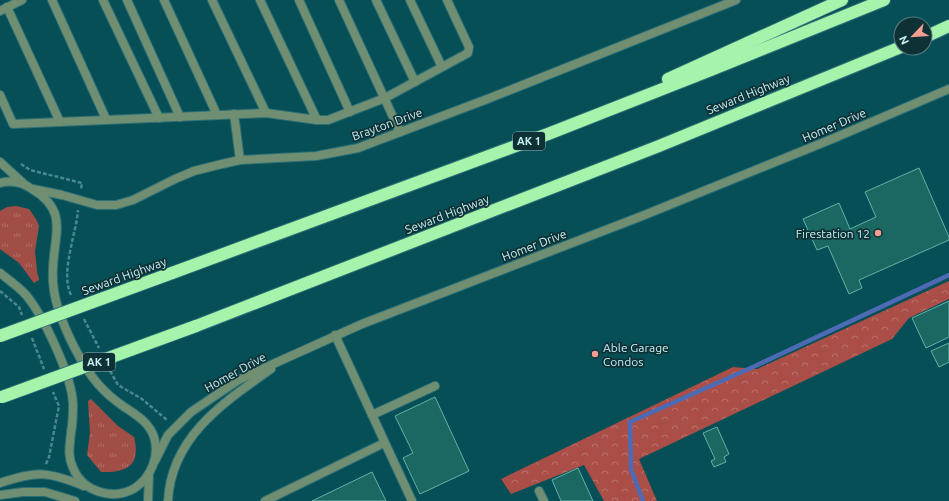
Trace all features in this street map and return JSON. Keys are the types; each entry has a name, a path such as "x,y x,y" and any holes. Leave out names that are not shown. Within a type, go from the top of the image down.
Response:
{"highway":[{"path":"548,134 842,0"},
{"name":"Seward Highway","path":"0,336 548,134 884,0"},
{"path":"933,34 949,26"},
{"path":"933,36 949,31"},
{"name":"Seward Highway","path":"1,398 196,326 645,151 893,50"}],"street":[{"path":"22,0 4,9 60,122"},
{"path":"52,0 106,119"},
{"path":"103,0 159,118"},
{"path":"127,0 180,117"},
{"path":"164,0 218,115"},
{"path":"212,0 266,113"},
{"path":"260,0 317,120"},
{"path":"299,0 350,112"},
{"path":"339,0 400,132"},
{"path":"376,0 415,82"},
{"path":"410,0 442,67"},
{"path":"0,95 12,124 266,113 317,120 328,120 385,98 468,53 469,47 447,0"},
{"name":"Brayton Drive","path":"34,189 97,205 116,204 133,200 194,171 240,160 299,158 328,154 363,146 566,68 736,0"},
{"name":"Homer Drive","path":"149,474 168,435 191,412 237,381 335,335 642,216 832,139 949,89"},
{"path":"234,114 240,160"},
{"path":"0,162 24,184"},
{"path":"0,183 10,181 24,184 34,189 52,207 57,222 58,232 54,254 53,280 55,296 61,317 73,344 88,371 97,383 116,400 140,417 151,429 155,442 155,461"},
{"path":"0,273 25,294 35,307 64,369 71,387 72,403 71,432 68,450 69,458 75,474 86,486"},
{"path":"335,335 412,501"},
{"path":"168,501 171,483 179,459 195,431 222,405 284,359"},
{"path":"372,415 435,386"},
{"path":"265,501 384,443"},
{"path":"0,484 26,475 45,474 64,478 86,486 97,493 105,501"},
{"path":"97,493 106,495 122,494 135,489 149,474"},
{"path":"148,501 149,474"},
{"path":"539,491 544,501"},
{"path":"0,495 22,492 45,492 74,501"}],"path":[{"path":"20,163 30,170 82,183 81,189"},
{"path":"71,295 68,288 68,266 78,214"},
{"path":"82,316 100,350"},
{"path":"107,364 118,385 142,399 170,423"}],"green space":[{"path":"16,206 29,209 39,226 35,251 39,280 34,283 19,263 0,249 0,211 7,207"},
{"path":"949,281 949,299 909,318 892,339 639,459 657,501 604,501 584,465 511,494 501,479 733,367 757,369"},
{"path":"91,399 118,426 134,437 136,454 134,461 125,469 119,471 101,472 87,455 90,433 88,401"}],"building":[{"name":"Firestation 12","path":"919,168 949,240 859,280 862,288 849,294 828,246 817,250 803,219 839,203 850,229 876,217 865,192"},
{"path":"949,301 949,337 926,348 912,318"},
{"path":"949,343 949,362 939,367 931,351"},
{"path":"435,397 469,471 420,494 403,458 413,453 395,416"},
{"path":"717,427 729,454 724,457 726,462 714,467 711,461 715,459 703,433"},
{"path":"578,468 593,501 561,501 552,480"},
{"path":"372,472 386,501 312,501"}],"waterway":[{"path":"643,501 631,469 630,422 753,367 949,275"}],"place":[{"name":"Firestation 12","path":"878,233"},
{"name":"Able Garage Condos","path":"595,354"}]}
